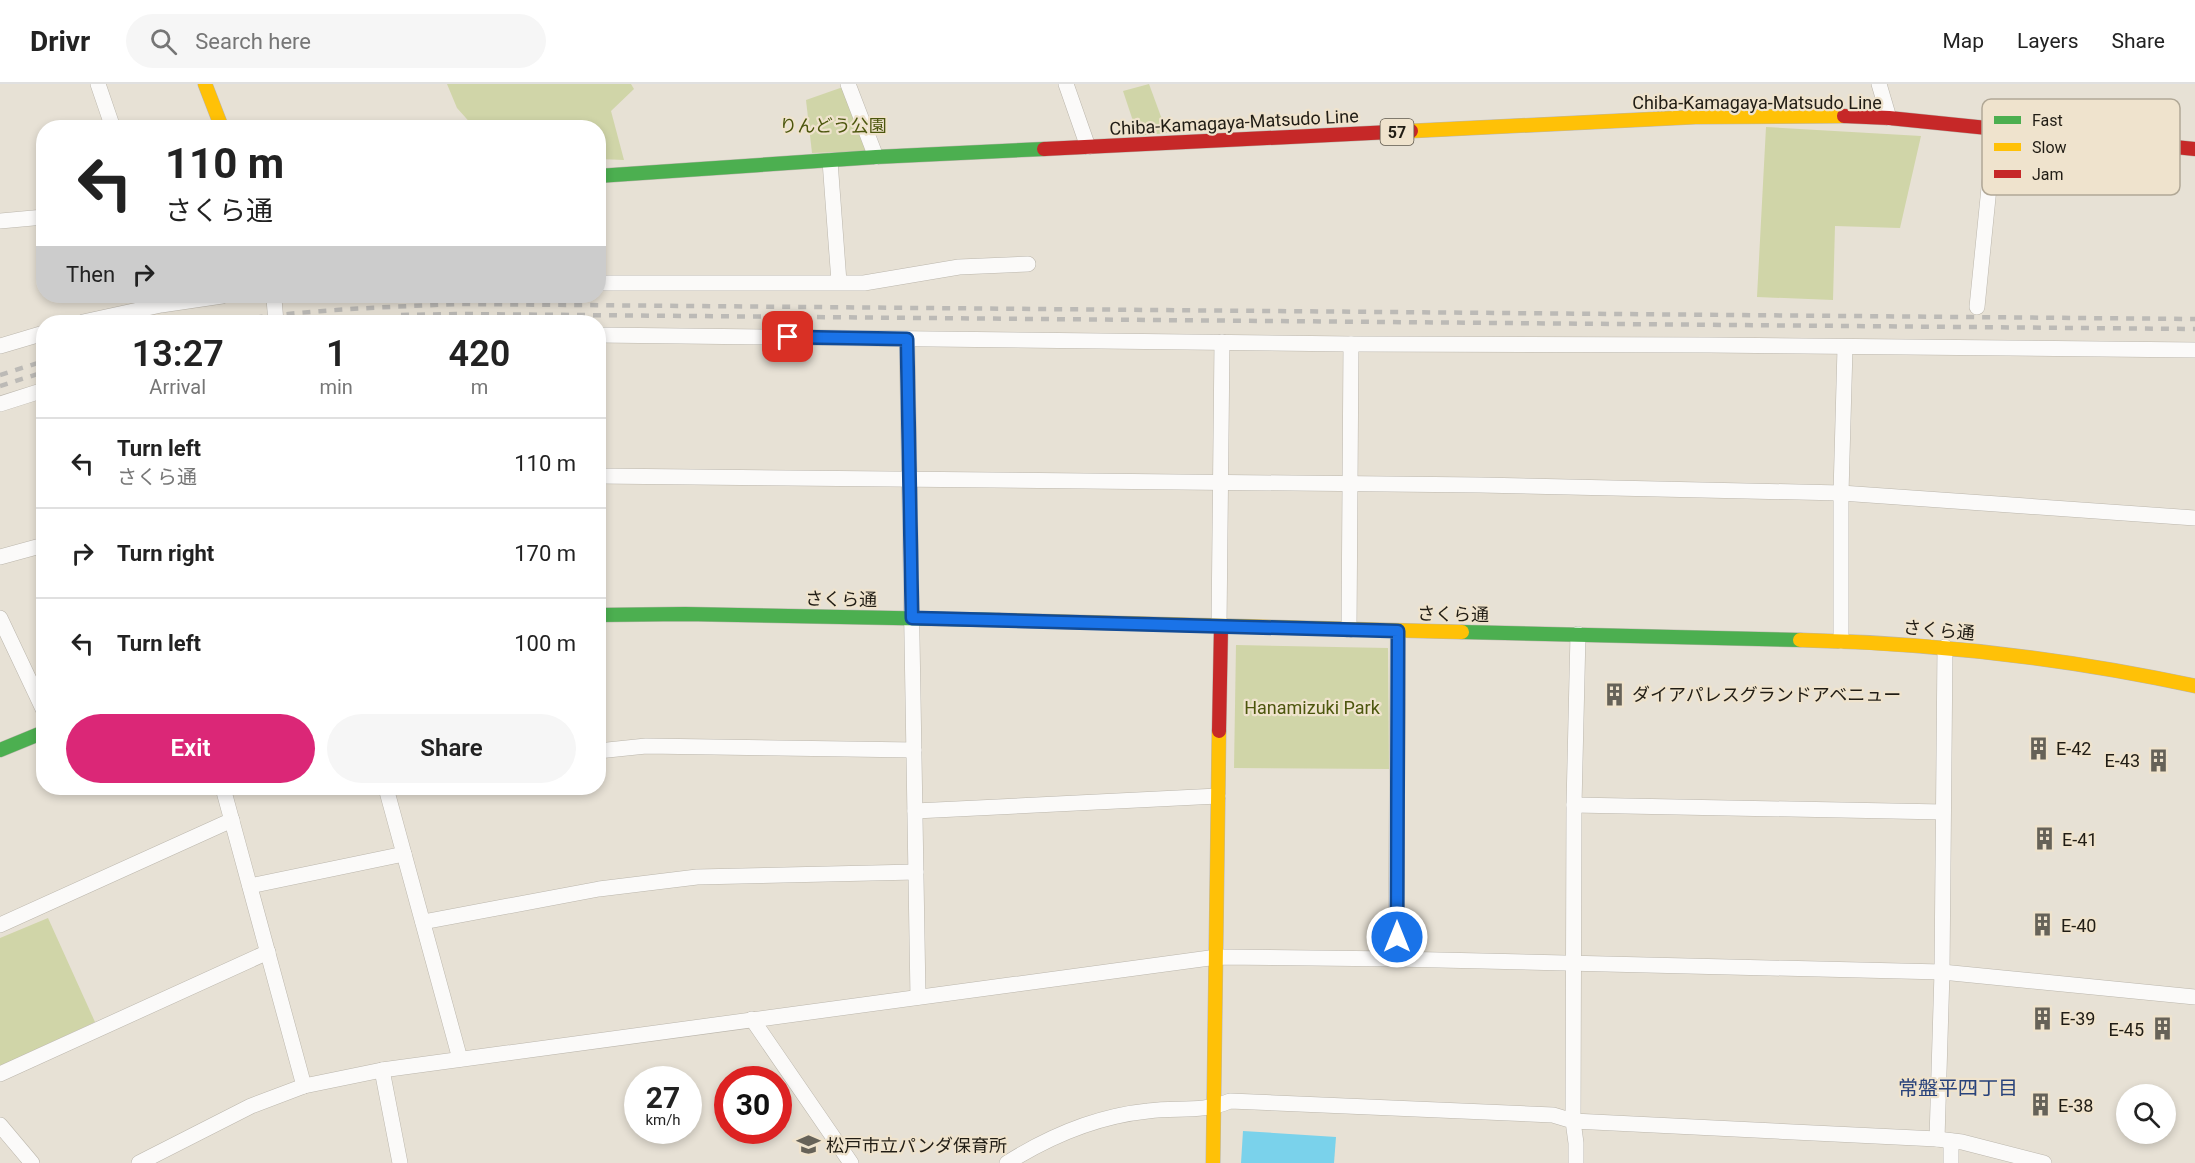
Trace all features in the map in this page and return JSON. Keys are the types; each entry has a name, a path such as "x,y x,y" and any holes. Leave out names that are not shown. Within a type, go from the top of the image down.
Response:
{"street":[{"path":"98,84 110,120"},
{"path":"205,84 219,120"},
{"path":"848,84 876,157"},
{"path":"1066,84 1088,147"},
{"path":"1879,84 1889,118"},
{"name":"Chiba-Kamagaya-Matsudo Line","path":"606,175 876,157 1695,117 1854,116 1982,127"},
{"name":"Chiba-Kamagaya-Matsudo Line","path":"2180,147 2195,149"},
{"path":"830,161 839,282"},
{"path":"1977,307 1988,195"},
{"path":"0,221 36,218"},
{"path":"606,283 864,283 959,267 1028,264"},
{"path":"115,315 175,303"},
{"path":"0,346 36,335"},
{"path":"606,335 1351,344 2195,350"},
{"path":"907,339 918,997"},
{"path":"1213,1163 1222,342"},
{"path":"1349,630 1351,344"},
{"path":"1841,641 1841,493 1845,348"},
{"path":"0,404 36,393"},
{"path":"606,476 1480,485 1841,493 2195,518"},
{"path":"0,557 36,547"},
{"name":"さくら通","path":"606,615 912,618 1841,641 1945,647 2048,658 2141,673 2195,686"},
{"path":"0,618 36,694"},
{"path":"1396,959 1398,631"},
{"path":"1576,1163 1573,1121 1573,964 1578,634"},
{"path":"1945,647 1942,972 1944,1140 1951,1163"},
{"path":"0,750 36,735"},
{"path":"606,749 646,746 914,750"},
{"path":"225,795 304,1086"},
{"path":"388,795 460,1059"},
{"path":"915,811 1218,796"},
{"path":"1574,805 1943,812"},
{"path":"0,925 232,820"},
{"path":"250,886 404,854"},
{"path":"423,922 599,889 696,877 916,872"},
{"path":"0,1074 268,952"},
{"path":"139,1163 251,1106 304,1086 381,1070 1217,957 1942,972 2195,997"},
{"path":"752,1020 852,1163"},
{"path":"381,1070 400,1163"},
{"path":"1007,1163 1031,1148 1072,1129 1116,1116 1170,1108 1214,1108 1230,1101 1553,1116 1573,1121 1944,1140 1962,1142 2044,1163"},
{"path":"0,1125 32,1163"}],"green space":[{"path":"447,84 631,84 634,89 611,111 624,160 606,159 606,120 468,120 457,108"},
{"path":"1149,84 1167,133 1138,136 1123,91"},
{"name":"りんどう公園","path":"843,87 870,151 812,153 806,100"},
{"path":"1766,127 1921,136 1900,228 1835,226 1833,300 1757,297"},
{"name":"Hanamizuki Park","path":"1236,645 1388,648 1389,769 1234,768"},
{"path":"48,918 95,1022 0,1066 0,938"}],"water":[{"path":"1243,1131 1336,1137 1334,1163 1241,1163"}],"railway":[{"path":"282,315 461,304 2195,319"},
{"path":"401,315 576,315"},
{"path":"606,315 2195,329"},
{"path":"0,375 36,364"},
{"path":"0,386 36,375"}],"traffic: fast":[{"path":"606,175 876,157 1044,149"},
{"path":"606,615 685,614 999,620"},
{"path":"1462,632 1800,640"},
{"path":"0,750 36,735"}],"traffic: slow":[{"path":"205,84 219,120"},
{"path":"1411,131 1695,117 1844,116"},
{"path":"999,620 1462,632"},
{"path":"1800,640 1949,648 2097,667 2195,686"},
{"path":"1213,1163 1219,731"}],"traffic: jam":[{"path":"1844,116 1982,127"},
{"path":"1044,149 1411,131"},
{"path":"2180,147 2195,149"},
{"path":"1219,731 1221,627"}],"place":[{"name":"ダイアパレスグランドアベニュー","path":"1614,694"},
{"name":"E-42","path":"2038,748"},
{"name":"E-43","path":"2158,760"},
{"name":"E-41","path":"2044,839"},
{"name":"E-40","path":"2043,925"},
{"name":"E-39","path":"2042,1018"},
{"name":"E-45","path":"2162,1029"},
{"name":"E-38","path":"2040,1105"},
{"name":"松戸市立パンダ保育所","path":"808,1145"}],"district":[{"name":"常盤平四丁目","path":"1958,1088"}],"route":[{"path":"788,337 907,339 912,618 1398,631 1397,937"}]}
